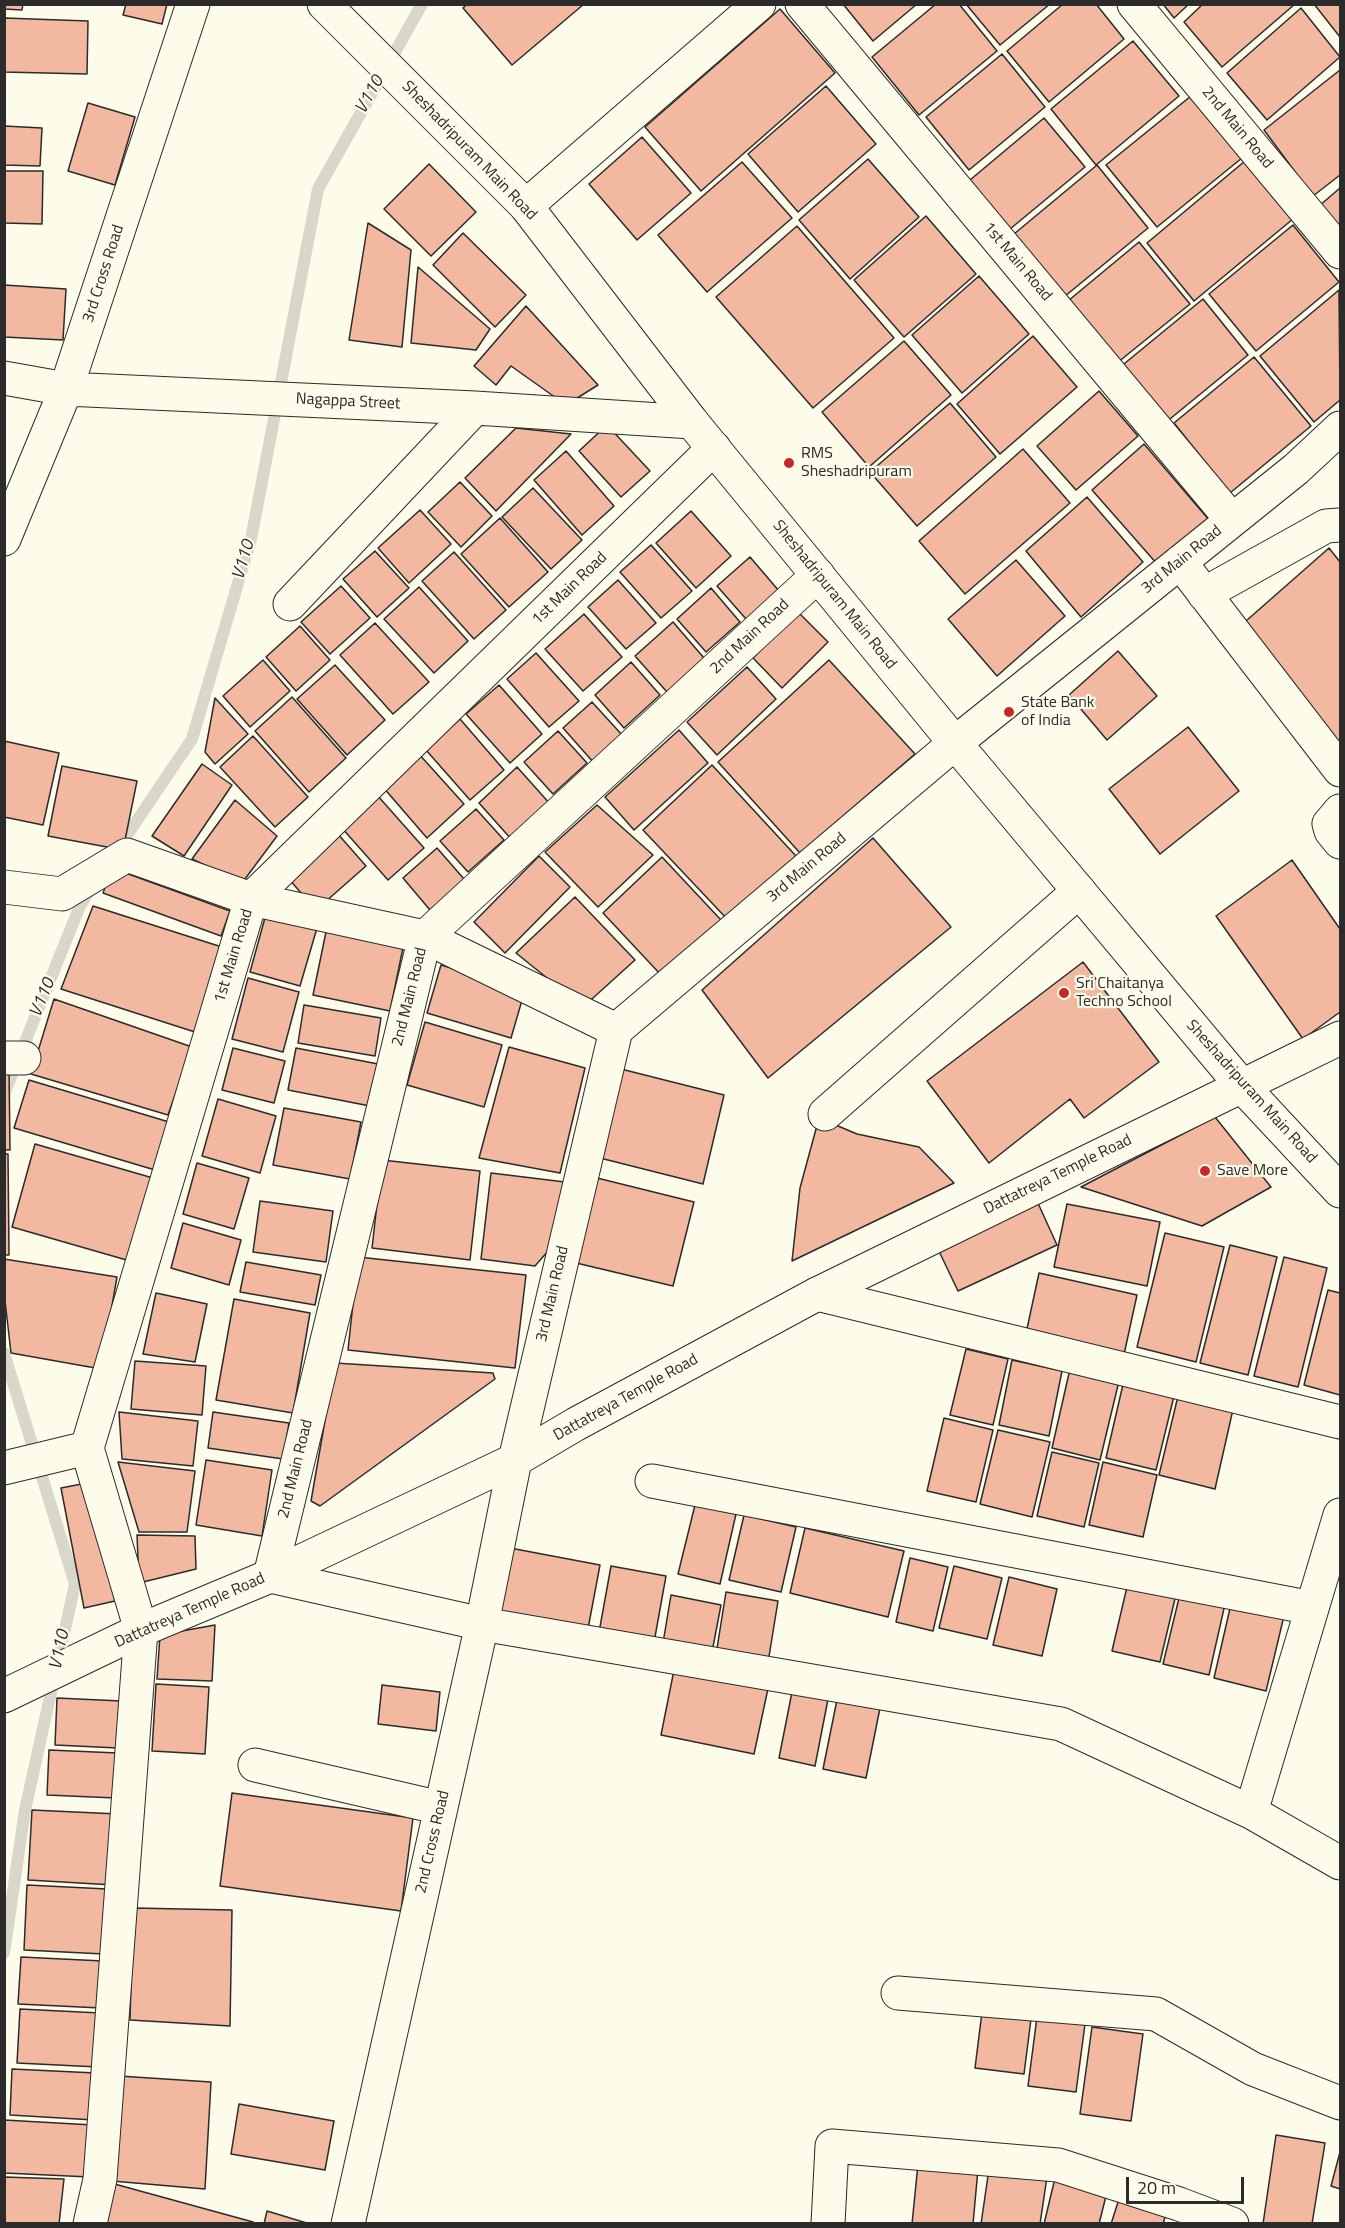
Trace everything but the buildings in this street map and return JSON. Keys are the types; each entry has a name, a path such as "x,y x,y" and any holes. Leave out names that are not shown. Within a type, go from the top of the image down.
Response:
{"street":[{"name":"3rd Cross Road","path":"4,539 66,390 193,4"},
{"name":"Sheshadripuram Main Road","path":"324,4 526,206 693,422 955,743 1242,1086 1341,1191"},
{"path":"526,206 759,4"},
{"name":"1st Main Road","path":"802,4 1232,520"},
{"name":"2nd Main Road","path":"1134,4 1341,252"},
{"name":"Nagappa Street","path":"4,378 66,390 475,408 693,422"},
{"path":"290,604 475,408"},
{"name":"3rd Main Road","path":"514,1460 616,1030 955,743 1296,469 1341,428"},
{"name":"1st Main Road","path":"87,1448 251,899 714,448"},
{"path":"1204,594 1326,526 1341,525"},
{"path":"1180,562 1341,770"},
{"name":"2nd Main Road","path":"270,1576 425,937 818,575"},
{"path":"1341,811 1329,824 1331,831 1341,842"},
{"path":"4,886 62,894 127,855 251,899 425,937 616,1030"},
{"path":"825,1114 1079,891"},
{"name":"Dattatreya Temple Road","path":"4,1696 141,1630 270,1576 514,1460 817,1294 1341,1038"},
{"path":"817,1294 1341,1422"},
{"path":"4,1468 87,1448 141,1630 101,2167 90,2223"},
{"name":"2nd Cross Road","path":"348,2223 482,1624 514,1460"},
{"path":"652,1481 1312,1608"},
{"path":"1251,1812 1341,1515"},
{"path":"270,1576 482,1624 1061,1724 1251,1812 1341,1863"},
{"path":"255,1765 441,1809"},
{"path":"898,1993 1156,2014 1253,2069 1341,2103"},
{"path":"828,2223 832,2146 1058,2165 1232,2223"}],"waterway":[{"name":"V110","path":"117,850 192,739 251,539 318,189 422,4"},
{"name":"V110","path":"4,1094 80,906 92,887"},
{"name":"V110","path":"4,1353 75,1584 25,1810 4,1953"}],"place":[{"name":"RMS Sheshadripuram","path":"789,463"},
{"name":"State Bank of India","path":"1009,712"},
{"name":"Sri Chaitanya Techno School","path":"1064,993"},
{"name":"Save More","path":"1205,1171"}]}
